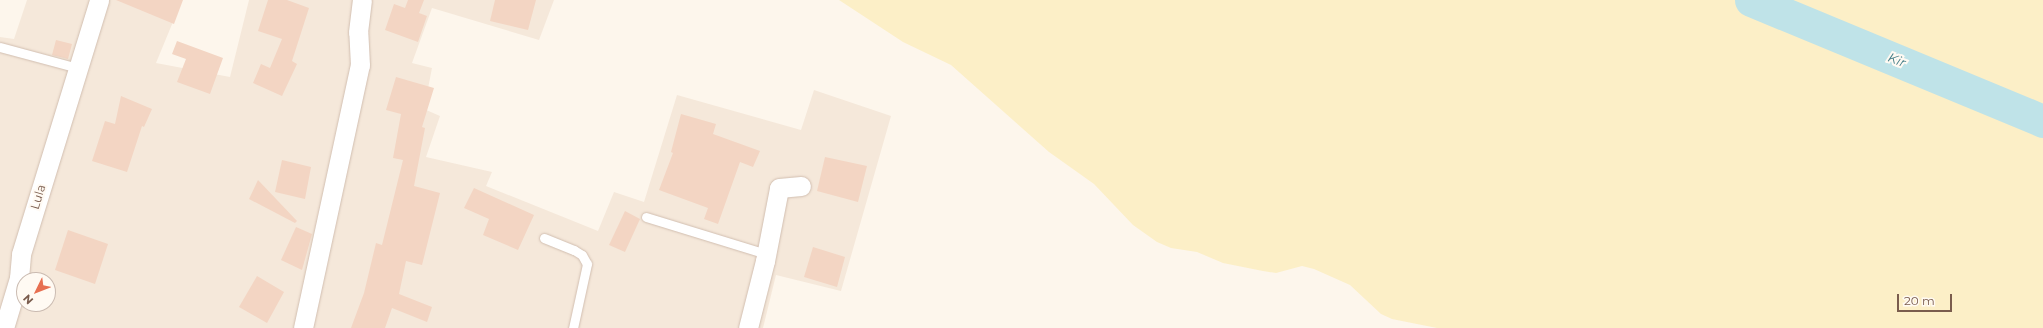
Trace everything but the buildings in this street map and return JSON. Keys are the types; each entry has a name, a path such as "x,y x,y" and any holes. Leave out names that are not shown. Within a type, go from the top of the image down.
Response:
{"street":[{"name":"Lula","path":"4,328 19,278 21,254 99,0"},
{"path":"303,328 360,65 358,32 362,0"},
{"path":"748,328 766,254 779,188 801,186"}],"lane":[{"path":"0,47 78,68"},
{"path":"646,217 766,254"},
{"path":"544,238 582,254 587,264 573,328"}],"shaded area":[{"path":"27,0 182,0 156,63 230,77 249,0 554,0 539,40 432,8 412,63 432,68 424,109 440,116 426,157 492,172 486,186 598,231 614,192 644,202 677,95 801,130 814,90 891,116 841,291 776,275 763,328 0,328 0,37 14,39"}],"sand":[{"path":"839,0 2043,0 2043,328 1437,328 1392,319 1381,314 1350,285 1314,269 1302,266 1276,273 1263,271 1223,263 1197,252 1171,248 1157,242 1133,225 1094,184 1049,152 951,65 903,42"}],"waterway":[{"name":"Kir","path":"1751,0 2043,121"}]}
